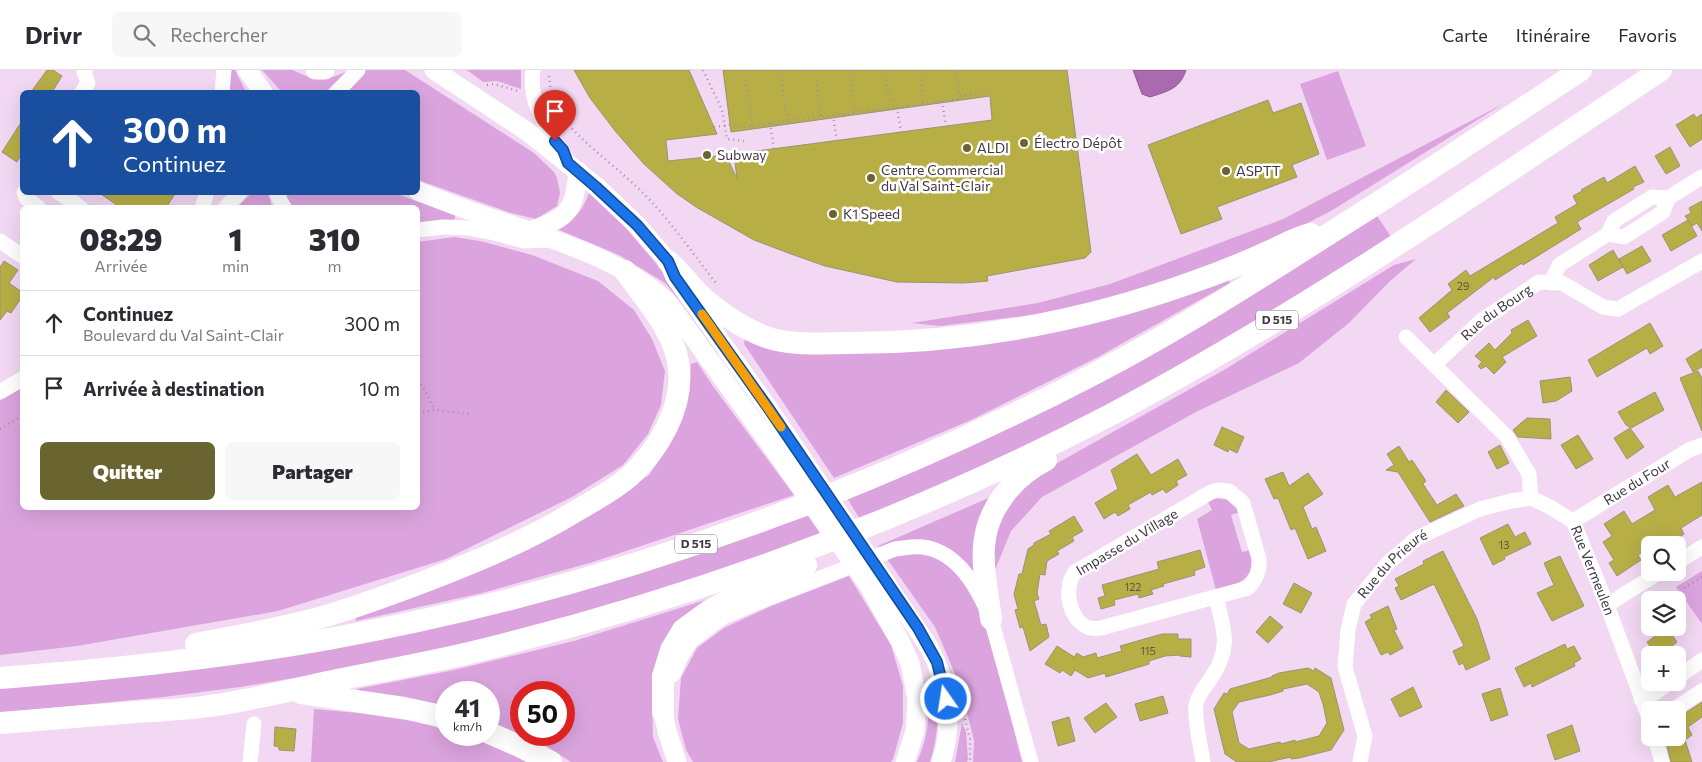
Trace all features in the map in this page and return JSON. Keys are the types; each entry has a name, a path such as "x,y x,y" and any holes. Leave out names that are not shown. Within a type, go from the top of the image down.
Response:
{"highway":[{"name":"D 515","path":"0,678 108,669 252,651 335,637 511,599 671,553 755,524 859,484 954,442 1096,373 1218,304 1390,196 1581,70"},
{"name":"D 515","path":"0,723 208,706 290,691 491,648 571,626 704,585 869,527 1065,438 1183,375 1370,262 1661,70"},
{"path":"668,261 680,271 700,294 719,310 742,325 766,337 806,344 891,343 984,335 1106,310 1192,283 1308,234 1332,232"},
{"path":"157,663 180,648 290,626 328,616 454,570 492,555 552,526 601,498 628,478 644,462 663,434 676,402 680,380 678,362 671,340 655,312 625,272"},
{"path":"991,619 984,570 985,536 990,519 1012,484 1028,471 1054,456 1065,438"},
{"path":"664,712 663,676 671,650 683,630 709,611 738,595 818,560 869,527"},
{"path":"290,691 404,708 435,715"},
{"path":"500,738 551,762"}],"main road":[{"path":"248,70 262,90"},
{"path":"315,70 325,70"},
{"path":"434,70 528,132 573,167 637,225 668,261 675,277 790,457 876,582 918,628 937,662 949,715 948,730 941,762"},
{"path":"530,231 553,222 569,209 575,199 573,167"},
{"path":"420,192 554,239 625,272 660,295 674,310 790,457"},
{"path":"876,582 910,663 917,700 917,718 912,744 905,762"},
{"path":"664,712 667,731 677,762"}],"street":[{"path":"83,90 88,83 85,70"},
{"path":"222,90 224,70"},
{"path":"338,90 358,70"},
{"path":"533,70 532,87 540,114 555,141 573,167"},
{"path":"1551,283 1558,265 1608,234 1624,237 1663,212 1668,198 1702,177"},
{"path":"25,195 35,205"},
{"path":"62,195 77,205"},
{"path":"228,205 237,195"},
{"path":"420,230 443,227 468,228 524,241 554,239"},
{"path":"0,241 20,255"},
{"name":"Rue du Bourg","path":"1434,365 1482,320 1539,282 1562,283 1602,307 1618,309 1702,261"},
{"path":"1406,337 1507,437 1529,474 1531,498"},
{"path":"0,392 20,380"},
{"name":"Rue du Four","path":"1573,521 1689,450 1702,445"},
{"name":"Impasse du Village","path":"1219,490 1228,491 1243,503 1259,559 1259,567 1258,575 1248,588 1216,597 1094,630 1084,627 1075,616 1068,594 1068,587 1074,572 1081,567 1211,492 1219,490"},
{"name":"Rue Vermeulen","path":"1531,498 1573,521 1607,605 1642,701"},
{"name":"Rue du Prieuré","path":"1360,762 1364,736 1345,667 1348,630 1354,604 1388,563 1417,538 1480,509 1511,500 1531,498"},
{"path":"664,712 672,679 682,655 691,641 722,618 895,549 923,547 946,555 969,579 981,596 991,619 1031,762"},
{"path":"1686,557 1702,547"},
{"path":"1607,605 1646,581"},
{"path":"1203,762 1196,703 1224,655 1223,626 1216,597"},
{"path":"1686,671 1702,660"},
{"path":"1641,698 1657,691"},
{"path":"1686,701 1702,691"},
{"path":"250,762 254,724"},
{"path":"1657,746 1662,762"}],"path":[{"path":"549,70 553,110 558,112 579,137 646,196 671,224 721,288"},
{"path":"703,70 722,110 727,139 744,141"},
{"path":"744,70 752,126"},
{"path":"780,70 787,121"},
{"path":"815,70 821,117"},
{"path":"849,70 855,112"},
{"path":"885,70 890,108"},
{"path":"920,70 924,104"},
{"path":"956,70 960,96"},
{"path":"463,88 494,84 523,92"},
{"path":"714,127 730,125 752,126 960,99 960,96 989,92"},
{"path":"942,101 946,126"},
{"path":"897,107 901,132"},
{"path":"833,115 837,141"},
{"path":"770,123 774,149"},
{"path":"420,383 435,410"},
{"path":"420,413 435,410 471,414"},
{"path":"0,429 20,417"},
{"path":"1684,588 1702,577"},
{"path":"965,718 970,739 970,762"}],"shaded area":[{"path":"228,70 235,70 245,90 227,90"},
{"path":"262,70 292,70 311,78 333,77 348,71 327,90 280,90"},
{"path":"364,70 405,70 534,153 554,172 557,178 560,193 557,206 536,219 511,213 420,181 420,90 346,90"},
{"path":"467,70 521,70 521,89 497,81 483,82"},
{"path":"1133,70 1186,70 1177,85 1168,91 1150,97 1142,94"},
{"path":"1338,71 1366,146 1327,160 1300,84"},
{"path":"1503,104 1331,211 1278,238 1226,260 1151,286 1058,312 940,326 912,323 1038,303 1110,284 1283,219"},
{"path":"589,193 625,227 660,268 721,350 718,354 665,283 619,255 557,229 577,215"},
{"path":"250,195 269,195 271,205 239,205"},
{"path":"287,195 400,195 455,215 455,219 446,222 420,223 420,205 292,205"},
{"path":"1377,216 1392,238 1216,344 1078,421 861,521 847,498"},
{"path":"454,237 480,241 532,255 598,281 634,310 652,339 665,371 661,405 648,434 623,465 572,497 446,559 278,611 77,646 0,655 0,400 20,388 20,510 420,510 420,242"},
{"path":"1416,259 1390,281 1349,323 1299,363 1198,411 1042,497 1011,531 993,575 995,529 1027,480 1224,370 1394,265"},
{"path":"1228,278 1230,283 1098,357 971,420 834,478 744,344 745,337 904,351"},
{"path":"697,362 794,495 593,562 482,593 356,621 355,615 598,509 649,475 668,447 687,404 691,364"},
{"path":"993,496 980,578 945,549 881,549 878,546"},
{"path":"1216,498 1227,500 1240,512 1231,515 1242,552 1251,550 1252,560 1249,574 1245,579 1216,590 1197,519 1212,510 1208,502"},
{"path":"808,516 821,535 646,597 422,654 240,687 163,697 0,713 0,688 172,670 747,536"},
{"path":"932,552 955,567 987,623 1022,762 973,762 974,741 968,717 955,674 935,627 885,556"},
{"path":"1702,571 1702,624 1686,601 1686,591 1679,591 1676,587"},
{"path":"849,576 891,645 903,686 903,723 891,762 693,762 686,750 678,719 681,678 697,648 724,628 771,606"},
{"path":"712,598 655,673 652,704 653,737 663,762 571,762 546,746 575,746 575,681 510,681 510,730 500,726 500,681 435,681 435,707 358,694 357,689 454,670 574,641"},
{"path":"933,685 937,715 935,742 930,762 917,762 928,725 926,687"},
{"path":"314,709 413,721 435,727 435,746 495,746 527,762 311,762"},
{"path":"962,723 966,732 968,759 967,762 955,762"}],"building":[{"path":"47,70 53,70 62,76 53,90 32,90"},
{"name":"Centre Commercial du Val Saint-Clair","path":"574,70 689,70 717,134 666,140 668,161 726,155 737,179 734,154 992,120 990,96 731,132 723,70 1067,70 1091,252 1085,258 987,276 988,281 964,283 897,282 825,266 754,240 696,207 676,193 644,164 616,132 590,98"},
{"name":"ASPTT","path":"1268,100 1273,113 1301,103 1319,154 1292,165 1297,177 1217,207 1222,219 1181,234 1148,145"},
{"path":"1694,114 1696,118 1702,114 1702,139 1690,147 1676,125"},
{"path":"20,124 20,157 17,162 2,152"},
{"path":"1670,147 1680,166 1666,174 1655,156"},
{"path":"1635,166 1644,182 1577,222 1581,229 1523,265 1522,263 1495,280 1494,277 1447,313 1450,317 1430,332 1419,318 1452,290 1448,284 1466,270 1470,276 1558,223 1555,217 1577,204 1573,196 1581,190 1604,177 1607,183"},
{"path":"102,195 174,195 168,205 117,205"},
{"path":"1702,201 1702,231 1697,223 1692,226 1685,216 1691,213 1689,208"},
{"path":"1688,220 1697,236 1671,251 1662,235"},
{"path":"1642,246 1651,261 1627,274 1619,259"},
{"path":"1613,250 1623,267 1598,281 1589,265"},
{"path":"4,261 18,270 9,283 20,291 20,300 11,313 7,311 0,320 0,267"},
{"path":"1528,320 1537,336 1502,357 1506,362 1494,374 1486,366 1481,369 1478,366 1482,362 1475,356 1489,343 1495,350 1512,333 1511,330"},
{"path":"1650,323 1663,346 1650,354 1647,348 1597,377 1588,360"},
{"path":"1702,349 1702,367 1693,372 1686,359"},
{"path":"1698,371 1702,378 1702,431 1680,378"},
{"path":"1570,377 1572,391 1556,401 1543,403 1540,381"},
{"path":"1446,390 1469,412 1458,423 1436,402"},
{"path":"1655,392 1664,410 1631,428 1626,425 1618,412"},
{"path":"1527,418 1550,419 1551,439 1518,437 1513,430"},
{"path":"1222,427 1244,437 1237,453 1229,449 1228,452 1214,445"},
{"path":"1630,428 1644,447 1627,459 1614,438"},
{"path":"1578,435 1593,459 1576,469 1561,445"},
{"path":"1500,445 1509,463 1497,469 1488,452"},
{"path":"1399,446 1409,462 1412,460 1426,481 1423,484 1437,505 1456,494 1464,506 1430,522 1398,472 1386,470 1394,465 1387,454"},
{"path":"1137,454 1151,475 1178,459 1187,475 1176,481 1178,485 1166,493 1163,489 1152,495 1151,492 1128,505 1130,509 1118,516 1115,512 1104,519 1095,503 1118,489 1111,470"},
{"path":"1283,472 1289,486 1308,473 1323,494 1303,507 1312,529 1316,527 1326,551 1308,559 1295,528 1291,530 1278,498 1274,499 1265,479"},
{"path":"1702,482 1702,515 1681,528 1684,534 1681,536 1641,536 1641,553 1638,555 1641,560 1617,576 1609,563 1614,560 1603,542 1612,536 1604,524 1624,511 1632,524 1655,510 1648,497 1668,485 1675,497"},
{"path":"1074,516 1083,531 1072,537 1074,541 1057,551 1059,554 1047,561 1045,575 1040,574 1037,593 1039,599 1034,601 1041,625 1046,624 1049,637 1030,651 1023,627 1020,628 1015,610 1018,609 1014,594 1019,574 1022,574 1028,549 1034,543 1051,534 1049,531"},
{"path":"1508,524 1515,537 1525,532 1531,544 1504,557 1505,559 1493,565 1480,538"},
{"path":"1200,550 1205,567 1194,571 1195,575 1163,584 1164,586 1151,590 1153,594 1139,598 1138,594 1114,600 1115,605 1101,609 1098,598 1105,596 1102,585 1159,569 1157,562"},
{"path":"1443,551 1477,619 1490,659 1466,670 1463,663 1459,665 1453,651 1464,646 1434,584 1401,600 1395,588 1399,586 1395,579 1424,564 1423,561"},
{"path":"1560,556 1584,606 1552,621 1537,593 1554,585 1544,563"},
{"path":"1294,583 1312,593 1301,613 1283,604"},
{"path":"1388,606 1397,629 1394,630 1403,648 1390,655 1388,652 1381,655 1365,622 1372,618 1370,615"},
{"path":"1270,616 1283,627 1268,643 1256,632"},
{"path":"1162,634 1178,634 1178,639 1191,639 1191,657 1179,655 1165,656 1149,661 1149,664 1106,677 1105,673 1088,678 1075,670 1071,676 1062,670 1060,673 1045,664 1057,646 1074,657 1077,653 1083,657 1096,653 1097,658 1122,651 1120,646"},
{"path":"1656,636 1673,636 1677,642 1672,646 1650,646 1647,642"},
{"path":"1565,644 1567,649 1574,646 1581,659 1574,663 1575,666 1532,687 1531,683 1524,687 1515,668"},
{"path":"1308,668 1314,671 1315,668 1331,678 1344,730 1331,750 1299,758 1291,759 1291,757 1268,762 1237,762 1225,754 1214,709 1224,693 1227,694 1230,689 1272,677 1279,673","holes":["1307,684 1319,692 1327,723 1319,736 1295,742 1295,740 1281,744 1280,742 1249,749 1239,743 1232,712 1239,702"]},
{"path":"1413,687 1422,707 1400,717 1391,699"},
{"path":"1500,688 1508,715 1491,721 1482,694"},
{"path":"1163,696 1168,713 1140,721 1135,704"},
{"path":"1702,702 1702,717 1688,727 1692,735 1686,739 1686,713"},
{"path":"1106,703 1117,717 1095,733 1084,718"},
{"path":"1069,717 1075,741 1058,746 1052,722"},
{"path":"1572,725 1580,751 1555,760 1547,735"},
{"path":"275,727 296,729 294,751 279,750 279,747 274,746"},
{"path":"1686,743 1692,762 1671,762 1667,746 1686,746"}],"slow traffic":[{"path":"702,314 781,427"}],"place":[{"name":"Électro Dépôt","path":"1024,143"},
{"name":"ALDI","path":"967,148"},
{"name":"Subway","path":"707,155"},
{"name":"ASPTT","path":"1226,171"},
{"name":"Centre Commercial du Val Saint-Clair","path":"871,178"},
{"name":"K1 Speed","path":"833,214"}],"route":[{"path":"555,141 563,150 568,163 617,205 668,261 675,277 769,409 918,628 937,662 946,699"}]}
